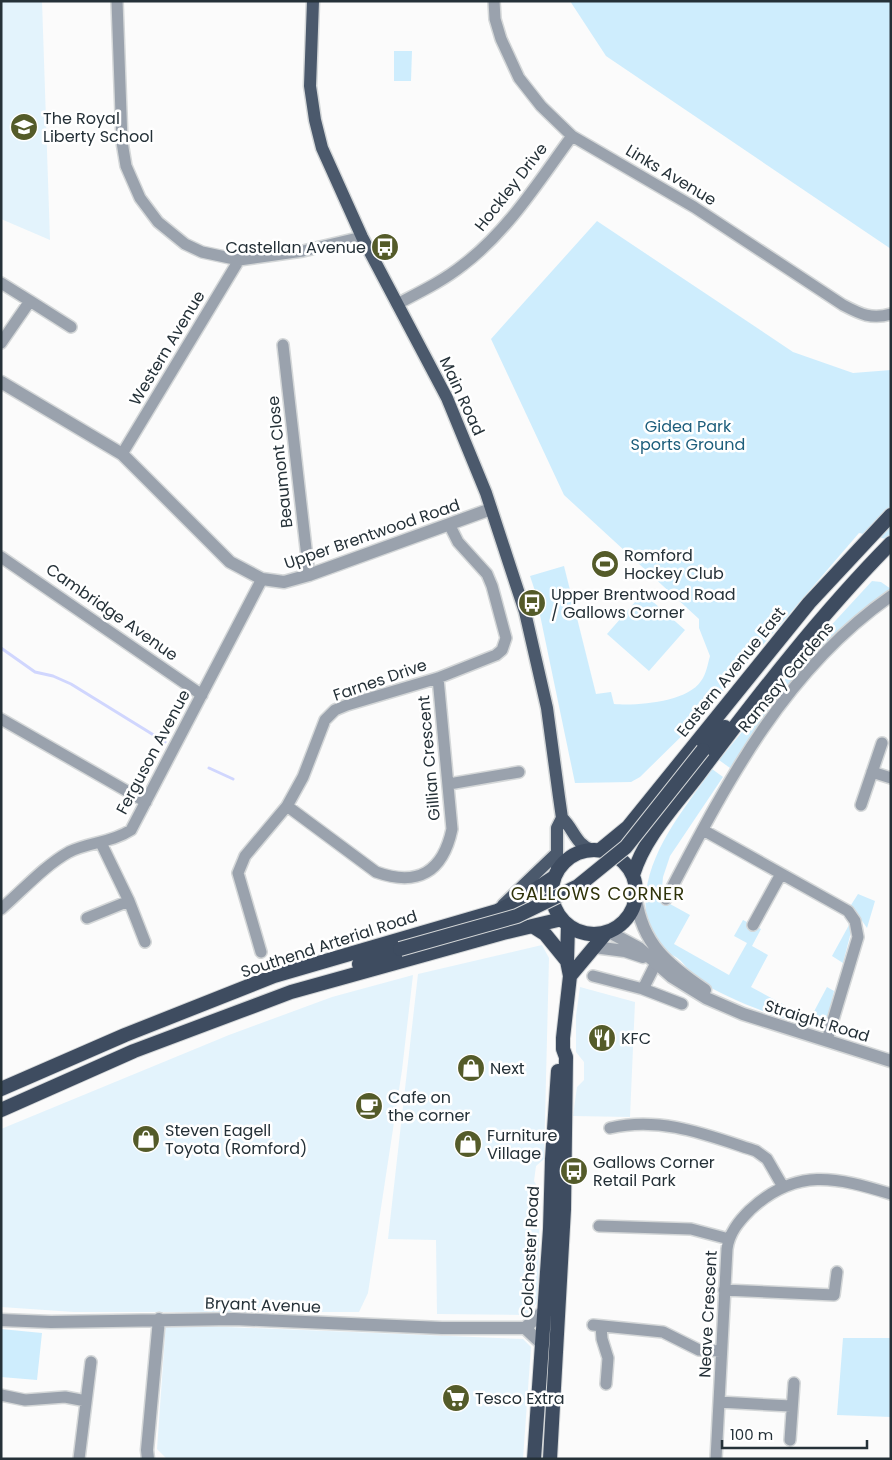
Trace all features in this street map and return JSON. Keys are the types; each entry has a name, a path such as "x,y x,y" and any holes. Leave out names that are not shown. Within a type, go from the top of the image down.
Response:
{"highway":[{"name":"Eastern Avenue East","path":"596,850 628,827 809,603 891,515"},
{"path":"291,992 308,981 400,949 517,916 578,886 626,846 704,750 888,552"},
{"path":"633,876 649,840 779,669"},
{"path":"704,750 751,674"},
{"path":"570,976 608,932 628,918 636,898 633,876 627,864 617,856 596,850 584,851 568,859 555,875 552,897 565,922 584,933 608,932"},
{"name":"Southend Arterial Road","path":"1,1089 126,1035 274,976 511,905 555,875"},
{"name":"Southend Arterial Road","path":"1,1110 134,1050 291,992 503,933 565,922"},
{"name":"Colchester Road","path":"534,1459 550,1229 554,1108 559,1056 563,1049 570,976 567,961 565,922"},
{"path":"534,927 545,934 567,961"},
{"path":"274,976 400,949"},
{"name":"Colchester Road","path":"550,1459 564,1209 566,1057 563,1049"}],"main road":[{"name":"Main Road","path":"313,1 310,86 315,120 322,148 362,237 447,398 491,509 524,612 547,708 562,818 557,828 555,875"},
{"name":"Main Road","path":"562,818 568,824 578,842 596,850"},
{"path":"486,914 513,896 556,854"}],"street":[{"path":"117,1 122,142 130,180 148,211 169,233 202,252 240,260 302,251 362,237"},
{"name":"Links Avenue","path":"494,1 495,19 500,39 519,78 540,106 572,136 694,207 843,305 869,317 880,318 891,314"},
{"name":"Hockley Drive","path":"397,304 439,282 482,249 515,214 572,136"},
{"name":"Western Avenue","path":"122,454 240,260"},
{"path":"1,283 71,327"},
{"path":"1,342 30,301"},
{"name":"Beaumont Close","path":"284,345 309,575"},
{"name":"Upper Brentwood Road","path":"1,382 122,454 230,562 262,579 284,582 309,575 450,526 491,509"},
{"name":"Farnes Drive","path":"261,952 238,873 245,856 287,806 304,777 325,720 335,710 438,678 496,655 502,650 506,638 486,574 458,542 450,526"},
{"name":"Cambridge Avenue","path":"1,557 202,695"},
{"name":"Ferguson Avenue","path":"1,909 47,869 70,852 118,838 130,830 262,579"},
{"name":"Ramsay Gardens","path":"666,899 737,766 762,728 842,635 864,615 891,596"},
{"name":"Gillian Crescent","path":"287,806 376,872 391,877 410,879 428,872 441,861 449,846 452,829 438,678"},
{"path":"1,719 146,802"},
{"path":"861,804 882,743"},
{"path":"449,784 519,772"},
{"path":"872,772 891,778"},
{"path":"703,830 848,911 855,920 858,937 827,1040"},
{"path":"101,843 129,901 145,942"},
{"path":"753,925 781,874"},
{"name":"Straight Road","path":"636,898 641,926 656,949 668,962 735,1011"},
{"path":"87,918 129,901"},
{"name":"Straight Road","path":"608,932 639,948 691,990 735,1011 891,1061"},
{"path":"594,947 625,951 656,963 643,989"},
{"path":"593,976 643,989 682,1004"},
{"path":"610,1128 630,1123 677,1126 756,1151 767,1158 782,1185 823,1179 891,1194"},
{"name":"Neave Crescent","path":"716,1459 728,1239 746,1214 782,1185"},
{"path":"599,1226 691,1229 728,1239"},
{"path":"724,1290 834,1295 836,1272"},
{"path":"543,1345 525,1328 545,1310"},
{"path":"148,1459 147,1450 159,1319"},
{"name":"Bryant Avenue","path":"1,1320 47,1322 234,1319 442,1328 525,1328"},
{"path":"606,1384 608,1358 597,1325 663,1332 699,1350 721,1351"},
{"path":"80,1459 91,1362"},
{"path":"790,1440 794,1383"},
{"path":"2,1400 65,1397 86,1401"},
{"path":"719,1402 791,1406"}],"shaded area":[{"name":"The Royal Liberty School","path":"1,1 42,1 50,240 1,219"},
{"path":"542,945 549,958 544,1159 536,1166 534,1181 540,1191 538,1302 526,1315 437,1314 436,1240 388,1239 418,974"},
{"path":"413,975 402,1070 368,1293 359,1312 74,1312 1,1307 1,1129 229,1035 332,997"},
{"path":"580,987 635,1002 630,1117 573,1116 577,1087 584,1080 584,1062 576,1052 576,1016"},
{"path":"166,1322 178,1325 523,1339 531,1347 523,1459 167,1459 157,1449"}],"green space":[{"path":"570,1 891,1 891,249 606,56"},
{"path":"394,51 412,51 411,81 394,81"},
{"name":"Gidea Park Sports Ground","path":"597,221 793,352 853,373 891,370 891,540 859,533 699,719 640,777 631,782 575,783 535,591 530,576 564,566 596,694 611,692 614,704 648,703 685,694 703,678 710,656 699,628 699,619 564,495 491,339"},
{"path":"872,581 881,582 891,589 847,625 769,715 730,768 719,760 813,645"},
{"path":"643,593 685,630 649,671 607,634"},
{"path":"712,769 723,777 670,856 663,877 661,899 690,915 674,944 729,975 747,943 734,936 743,920 761,929 752,946 768,955 751,987 810,1019 827,987 834,991 828,1018 821,1029 758,1009 710,988 698,980 677,958 660,945 651,929 645,901 650,874 656,858 672,827"},
{"path":"858,894 875,901 867,928 851,905"},
{"path":"849,925 851,932 843,963 832,956"},
{"path":"1,1329 42,1333 37,1380 1,1377"},
{"path":"843,1338 891,1338 891,1417 837,1415"}],"waterway":[{"path":"1,648 35,672 53,676 71,684 165,742"},
{"path":"209,768 233,779"}],"place":[{"name":"The Royal Liberty School","path":"24,127"},
{"name":"Castellan Avenue","path":"385,247"},
{"name":"Romford Hockey Club","path":"605,564"},
{"name":"Upper Brentwood Road / Gallows Corner","path":"532,603"},
{"name":"KFC","path":"602,1038"},
{"name":"Next","path":"471,1068"},
{"name":"Cafe on the corner","path":"369,1106"},
{"name":"Steven Eagell Toyota (Romford)","path":"146,1139"},
{"name":"Furniture Village","path":"468,1144"},
{"name":"Gallows Corner Retail Park","path":"574,1171"},
{"name":"Tesco Extra","path":"456,1398"}],"district":[{"name":"GALLOWS CORNER","path":"598,893"}]}
